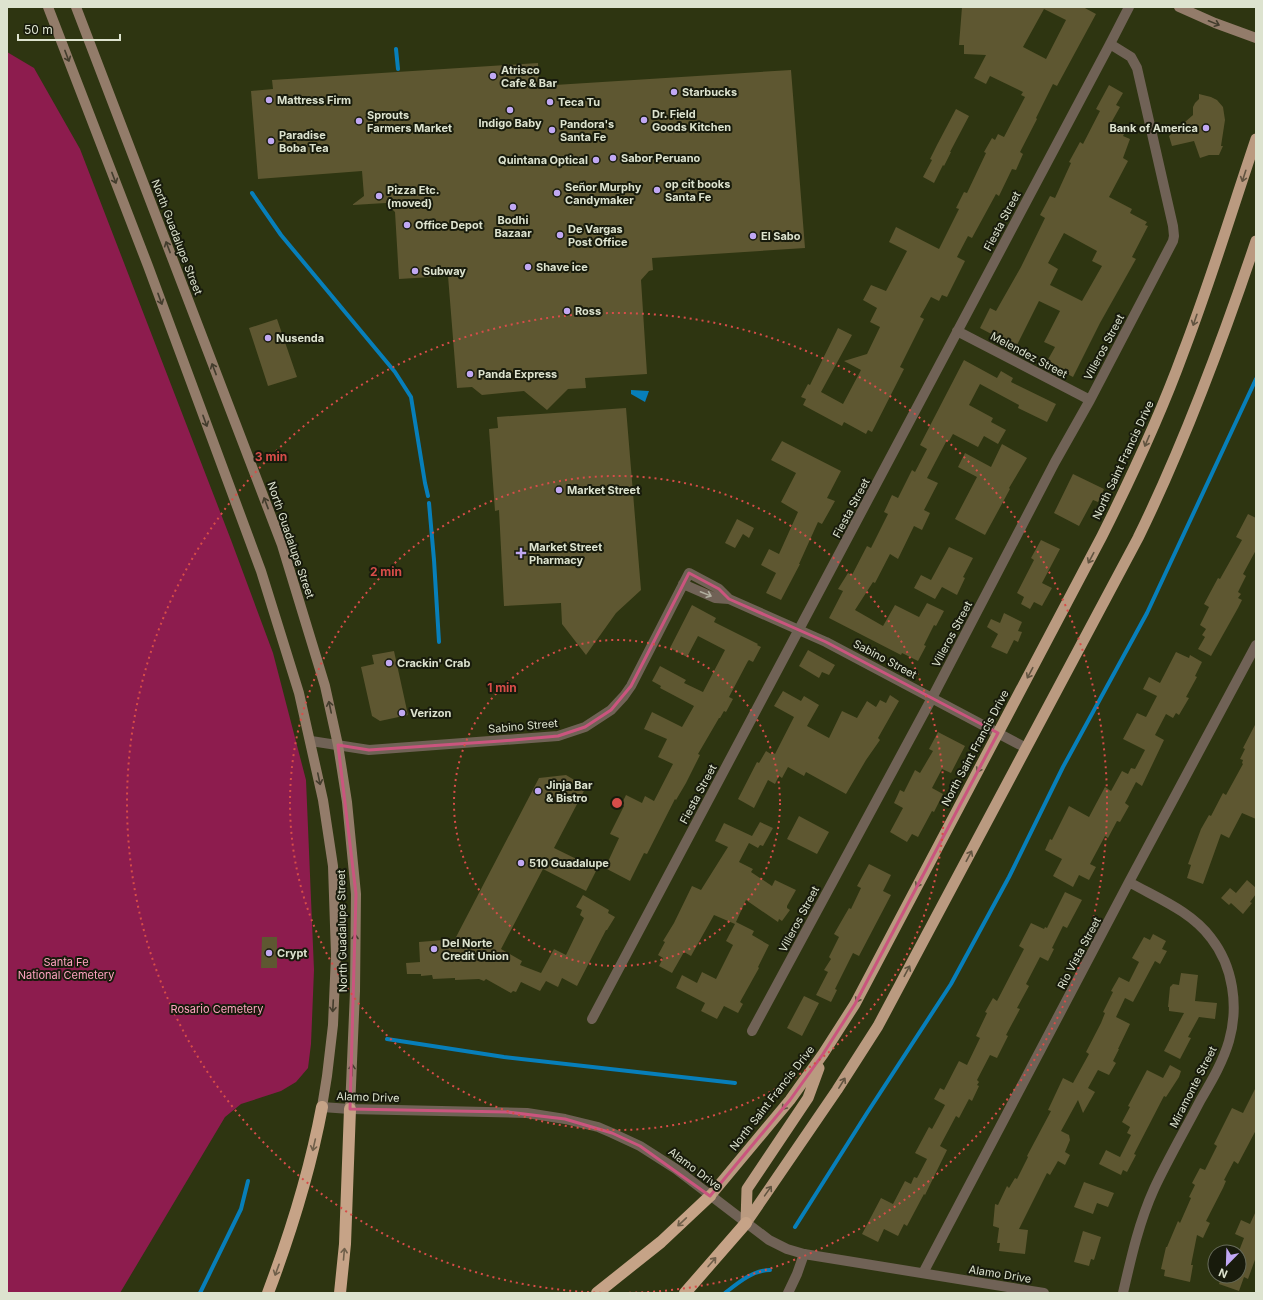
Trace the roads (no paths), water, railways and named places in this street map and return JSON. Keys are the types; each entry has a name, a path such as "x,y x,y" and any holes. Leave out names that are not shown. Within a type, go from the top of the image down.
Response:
{"highway":[{"name":"North Saint Francis Drive","path":"597,1293 661,1242 710,1196 790,1100 823,1054 855,1004 1105,530 1133,473 1153,428 1191,333 1256,139"},
{"path":"685,1293 746,1223 838,1090 878,1026 1138,538 1170,470 1214,362 1256,241"},
{"path":"746,1223 747,1189 808,1098 823,1054"},
{"path":"268,1293 300,1198 313,1150 322,1107"},
{"path":"340,1293 345,1244 350,1109"}],"main road":[{"name":"North Guadalupe Street","path":"48,7 145,259 261,571 299,693 311,741 324,800 333,866 336,955 330,1050 322,1107"},
{"name":"North Guadalupe Street","path":"76,7 282,545 325,686 338,745 347,802 356,894 355,991 350,1109"},
{"path":"1179,7 1215,23 1256,38"}],"street":[{"name":"Fiesta Street","path":"592,1019 800,630 1129,7"},
{"name":"Villeros Street","path":"752,1031 932,698 1055,462 1090,400 1171,246 1174,236 1173,226 1137,68 1131,58 1110,44"},
{"name":"Melendez Street","path":"957,331 1090,400"},
{"name":"Sabino Street","path":"311,741 369,750 558,736 585,727 611,710 631,686 689,573 719,589 730,599 833,645 1026,748"},
{"name":"Sabino Street","path":"683,584 715,598 730,599"},
{"name":"Rio Vista Street","path":"923,1273 1256,645"},
{"name":"Miramonte Street","path":"1123,1293 1138,1232 1148,1202 1218,1067 1229,1042 1232,1029 1234,1004 1233,992 1227,967 1217,946 1210,937 1192,918 1129,882"},
{"name":"Alamo Drive","path":"322,1107 350,1109 507,1112 565,1119 612,1132 640,1146 664,1161 773,1242 787,1249 804,1254 923,1273 1013,1290 1044,1293"},
{"path":"788,1293 796,1278 804,1254"}],"water":[{"path":"631,390 649,391 645,402 631,394"}],"waterway":[{"path":"396,49 398,69"},
{"path":"252,193 281,235 395,372 411,397 428,496"},
{"path":"795,1227 951,984 1009,877 1063,767 1147,613 1256,379"},
{"path":"429,503 439,642"},
{"path":"387,1039 504,1057 735,1083"},
{"path":"200,1293 241,1209 248,1181"},
{"path":"725,1293 740,1281 758,1272 770,1270"}],"place":[{"name":"Atrisco Cafe & Bar","path":"493,76"},
{"name":"Starbucks","path":"674,92"},
{"name":"Mattress Firm","path":"269,100"},
{"name":"Teca Tu","path":"550,102"},
{"name":"Indigo Baby","path":"510,110"},
{"name":"Dr. Field Goods Kitchen","path":"644,120"},
{"name":"Sprouts Farmers Market","path":"359,121"},
{"name":"Bank of America","path":"1206,128"},
{"name":"Pandora's Santa Fe","path":"552,130"},
{"name":"Paradise Boba Tea","path":"271,141"},
{"name":"Sabor Peruano","path":"613,158"},
{"name":"Quintana Optical","path":"596,160"},
{"name":"op cit books Santa Fe","path":"657,190"},
{"name":"Señor Murphy Candymaker","path":"557,193"},
{"name":"Pizza Etc. (moved)","path":"379,196"},
{"name":"Bodhi Bazaar","path":"513,207"},
{"name":"Office Depot","path":"407,225"},
{"name":"De Vargas Post Office","path":"560,235"},
{"name":"El Sabo","path":"753,236"},
{"name":"Shave ice","path":"528,267"},
{"name":"Subway","path":"415,271"},
{"name":"Ross","path":"567,311"},
{"name":"Nusenda","path":"268,338"},
{"name":"Panda Express","path":"470,374"},
{"name":"Market Street","path":"559,490"},
{"name":"Market Street Pharmacy","path":"521,553"},
{"name":"Crackin' Crab","path":"389,663"},
{"name":"Verizon","path":"402,713"},
{"name":"Jinja Bar & Bistro","path":"538,791"},
{"name":"510 Guadalupe","path":"521,863"},
{"name":"Del Norte Credit Union","path":"434,949"},
{"name":"Crypt","path":"269,953"}],"park label":[{"name":"Santa Fe National Cemetery","path":"66,968"},
{"name":"Rosario Cemetery","path":"217,1009"}]}
